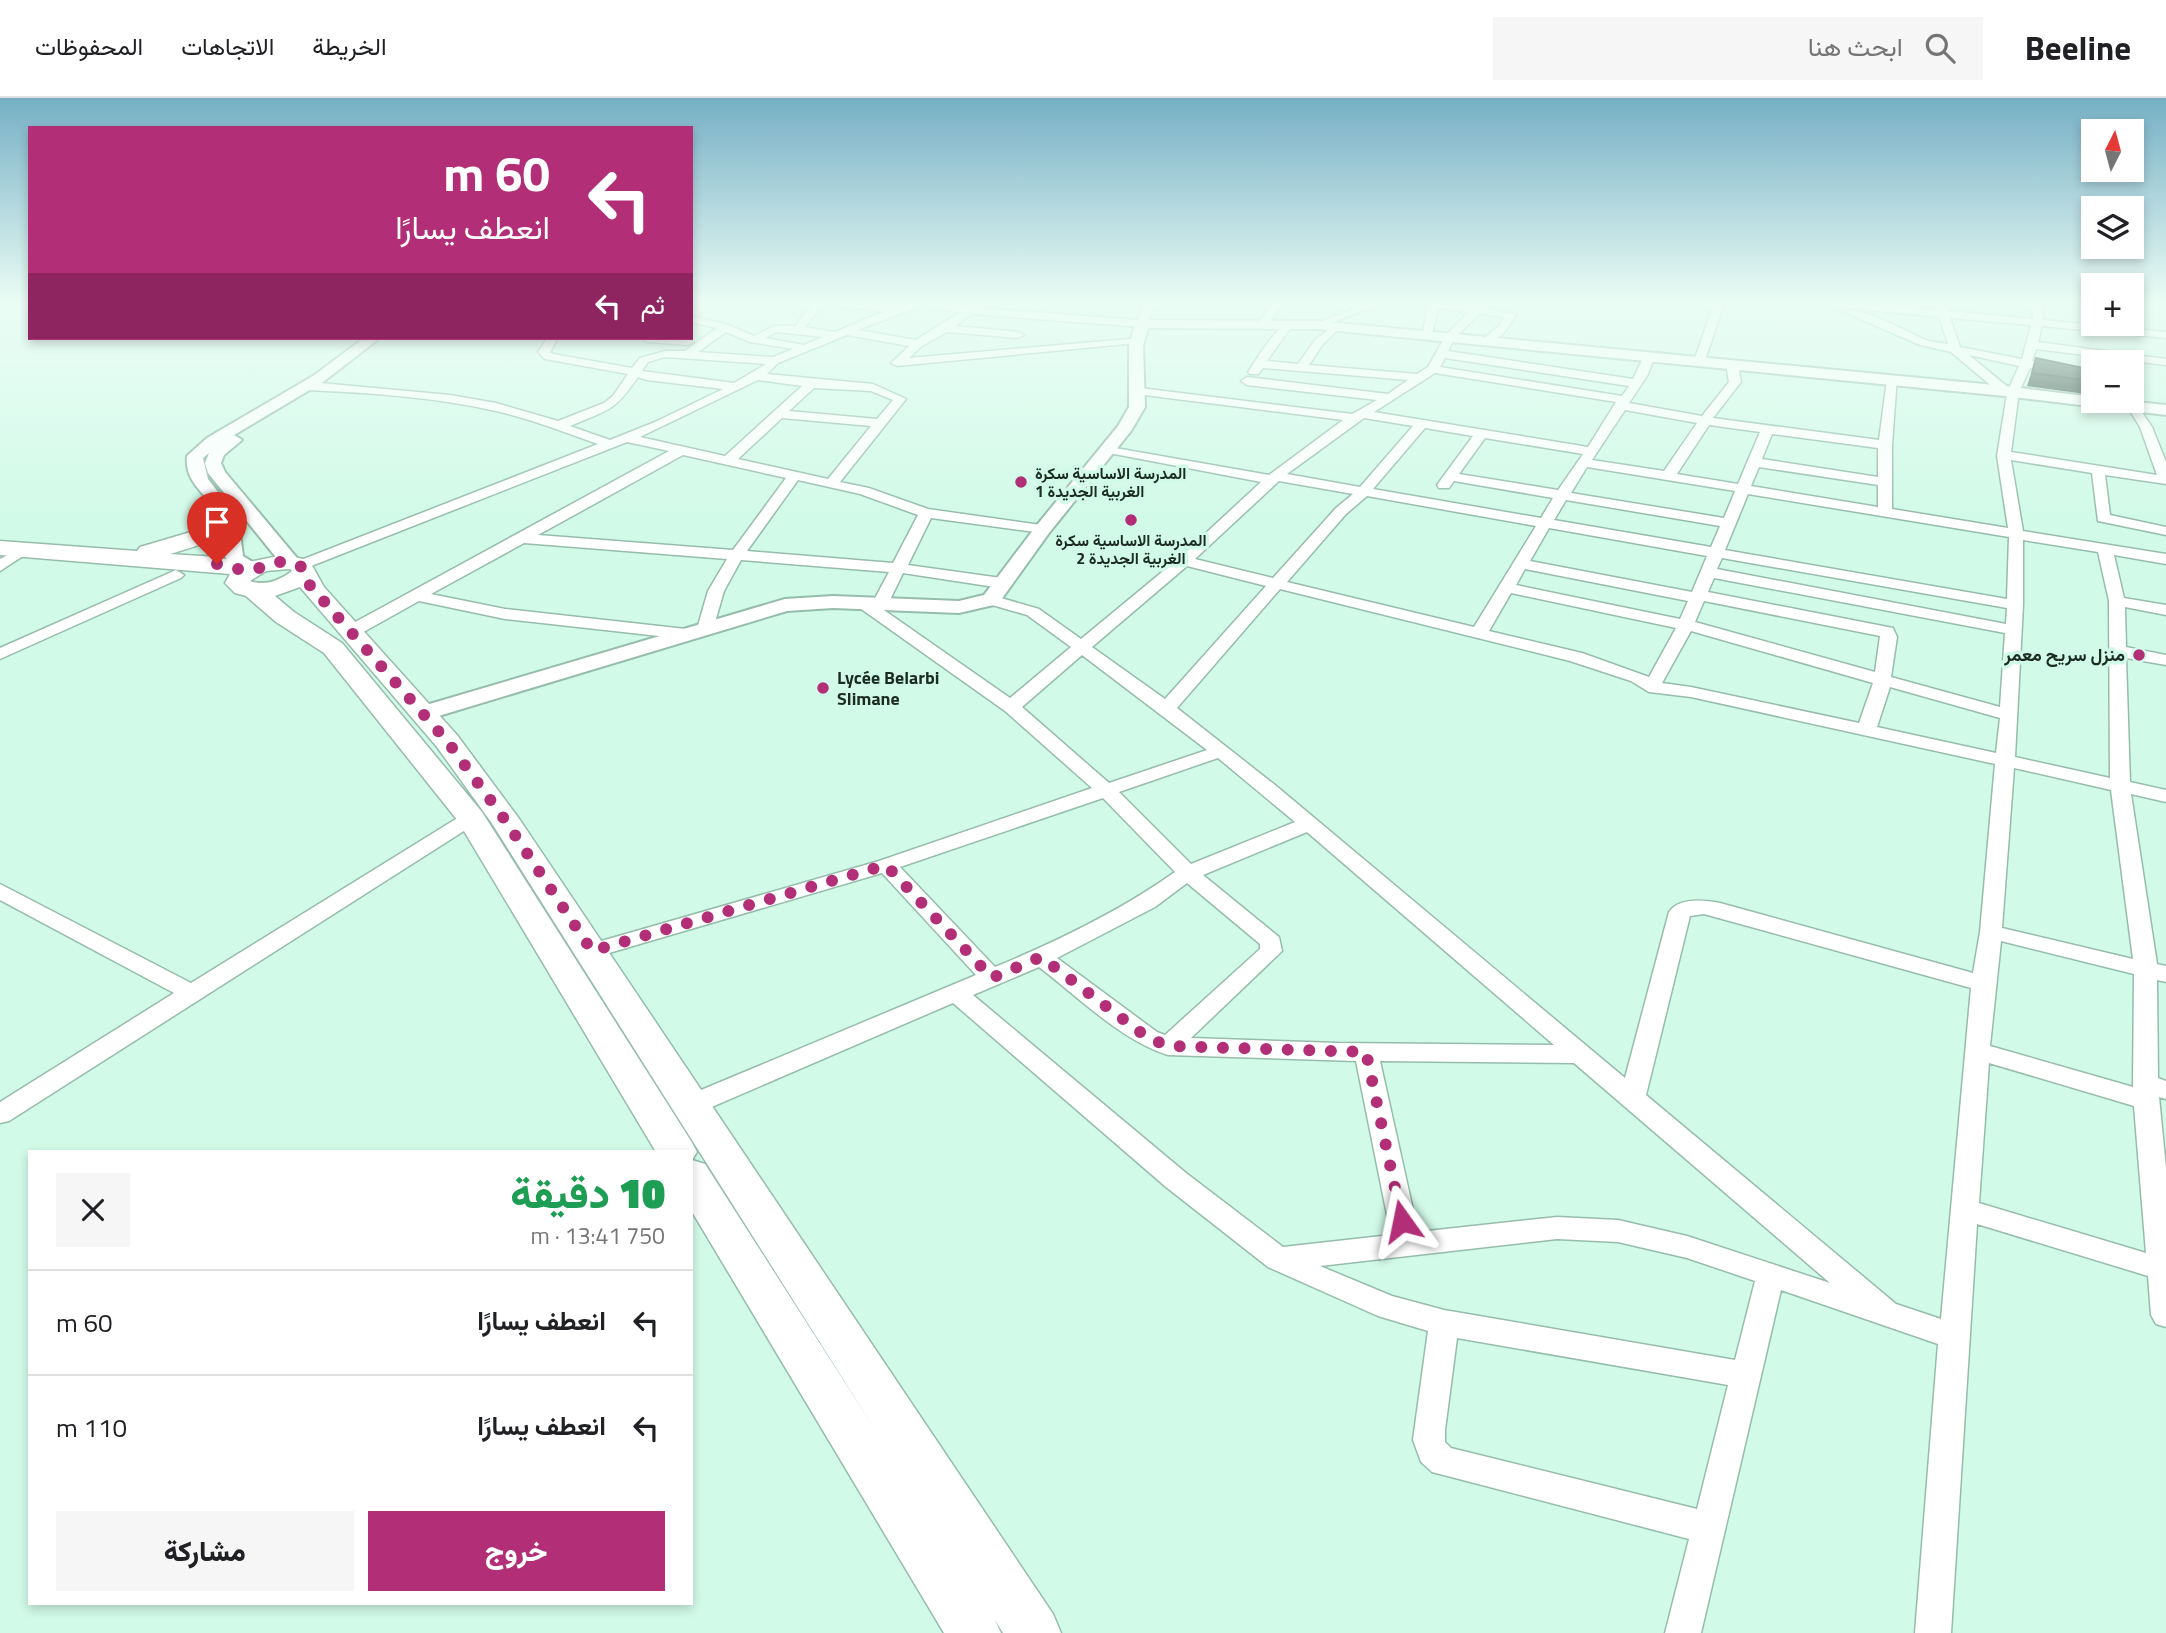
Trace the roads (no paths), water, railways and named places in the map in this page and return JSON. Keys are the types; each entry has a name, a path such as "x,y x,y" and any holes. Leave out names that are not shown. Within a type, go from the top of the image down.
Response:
{"main road":[{"path":"120,556 188,541 214,528 228,516"},
{"path":"4,556 120,556 217,564 248,579 285,617 333,648 471,818 676,1150"},
{"path":"4,556 137,568 176,575 248,579 271,563 298,567 315,592 424,713 505,820 1034,1633"},
{"path":"693,1178 974,1633"}],"street":[{"path":"331,373 308,392 224,446 213,463 217,474 234,496 298,567 689,412 762,373"},
{"path":"248,579 234,555 233,531 228,516 196,471 195,456 214,441 288,398 327,387 345,373"},
{"path":"558,426 608,406 617,399 633,373"},
{"path":"637,373 736,387"},
{"path":"885,376 888,373"},
{"path":"756,376 811,384 902,373"},
{"path":"424,713 785,605 808,602 959,607 996,591 1125,428 1137,407 1137,373"},
{"path":"1232,401 1253,373"},
{"path":"1367,373 1420,378"},
{"path":"1011,707 1184,561 1274,478 1359,416 1428,373"},
{"path":"1455,373 1622,402 1707,421 1885,444"},
{"path":"1525,384 1531,373"},
{"path":"1565,373 1635,383"},
{"path":"1479,633 1562,495 1642,373"},
{"path":"1668,476 1707,421 1717,400 1735,382 1733,373"},
{"path":"1819,373 2081,398"},
{"path":"1984,373 2009,392"},
{"path":"1933,1633 1977,1051 1991,932 2009,715 2016,533 2004,455 2009,392 2017,373"},
{"path":"832,483 900,399 885,376"},
{"path":"1885,511 1885,444 1893,380"},
{"path":"1247,381 1390,398"},
{"path":"729,460 811,384"},
{"path":"327,387 496,407 610,444"},
{"path":"308,392 346,390"},
{"path":"1136,390 1482,433 1668,476 2166,559"},
{"path":"2144,405 2166,410"},
{"path":"2004,455 2166,480 2150,436 2137,413"},
{"path":"779,414 880,423"},
{"path":"1167,708 1341,511 1364,491 1421,424"},
{"path":"1651,686 1686,625 1768,429"},
{"path":"1428,501 1452,477 1482,433"},
{"path":"626,438 832,483 864,491 926,513 1043,529"},
{"path":"1109,449 1428,501 2015,606"},
{"path":"352,631 681,450"},
{"path":"1755,462 1885,482"},
{"path":"2098,470 2103,518 2166,531"},
{"path":"696,632 738,554 795,475"},
{"path":"1452,477 1728,523"},
{"path":"871,603 898,568 926,513"},
{"path":"523,538 898,568 996,591 1033,612 1167,708 1221,751 1583,1054 1886,1313"},
{"path":"2105,548 2117,601 2120,786 2156,972 2153,1091 2166,1314"},
{"path":"1184,561 1576,657 1637,677 1651,686 1691,691 2166,796"},
{"path":"1520,562 1885,631 1889,637 1882,680 1866,731"},
{"path":"1708,572 2013,630"},
{"path":"0,654 176,575"},
{"path":"1505,587 1686,625 2009,715"},
{"path":"418,596 505,614 696,632"},
{"path":"2117,601 2166,610"},
{"path":"871,603 1011,707 1107,791 1188,873 1266,936 1272,946 1271,951 1168,1046"},
{"path":"0,642 24,643"},
{"path":"2118,651 2166,660"},
{"path":"592,951 886,865 1221,751"},
{"path":"0,1114 471,818"},
{"path":"691,1105 1041,957 1147,902 1188,873 1309,824"},
{"path":"886,865 992,978"},
{"path":"0,891 192,993"},
{"path":"1633,1097 1680,912 1688,908 1701,906 1720,910 1983,984"},
{"path":"1991,932 2156,972"},
{"path":"1041,957 1148,1038 1168,1046 1366,1052 1583,1054"},
{"path":"957,993 1176,1180 1279,1259 1328,1283 1388,1307 1444,1324 1746,1375"},
{"path":"1977,1051 2153,1091"},
{"path":"1366,1052 1407,1245"},
{"path":"1964,1209 2164,1279"},
{"path":"1279,1259 1557,1228 1618,1231 1687,1247 1954,1336"},
{"path":"1683,1633 1771,1274"},
{"path":"1444,1324 1429,1430 1428,1445 1432,1454 1443,1461 1708,1528"}],"place":[{"name":"المدرسة الاساسية سكرة الغربية الجديدة 1","path":"1021,482"},
{"name":"المدرسة الاساسية سكرة الغربية الجديدة 2","path":"1131,520"},
{"name":"منزل سريح معمر","path":"2139,655"},
{"name":"Lycée Belarbi Slimane","path":"823,688"}]}
